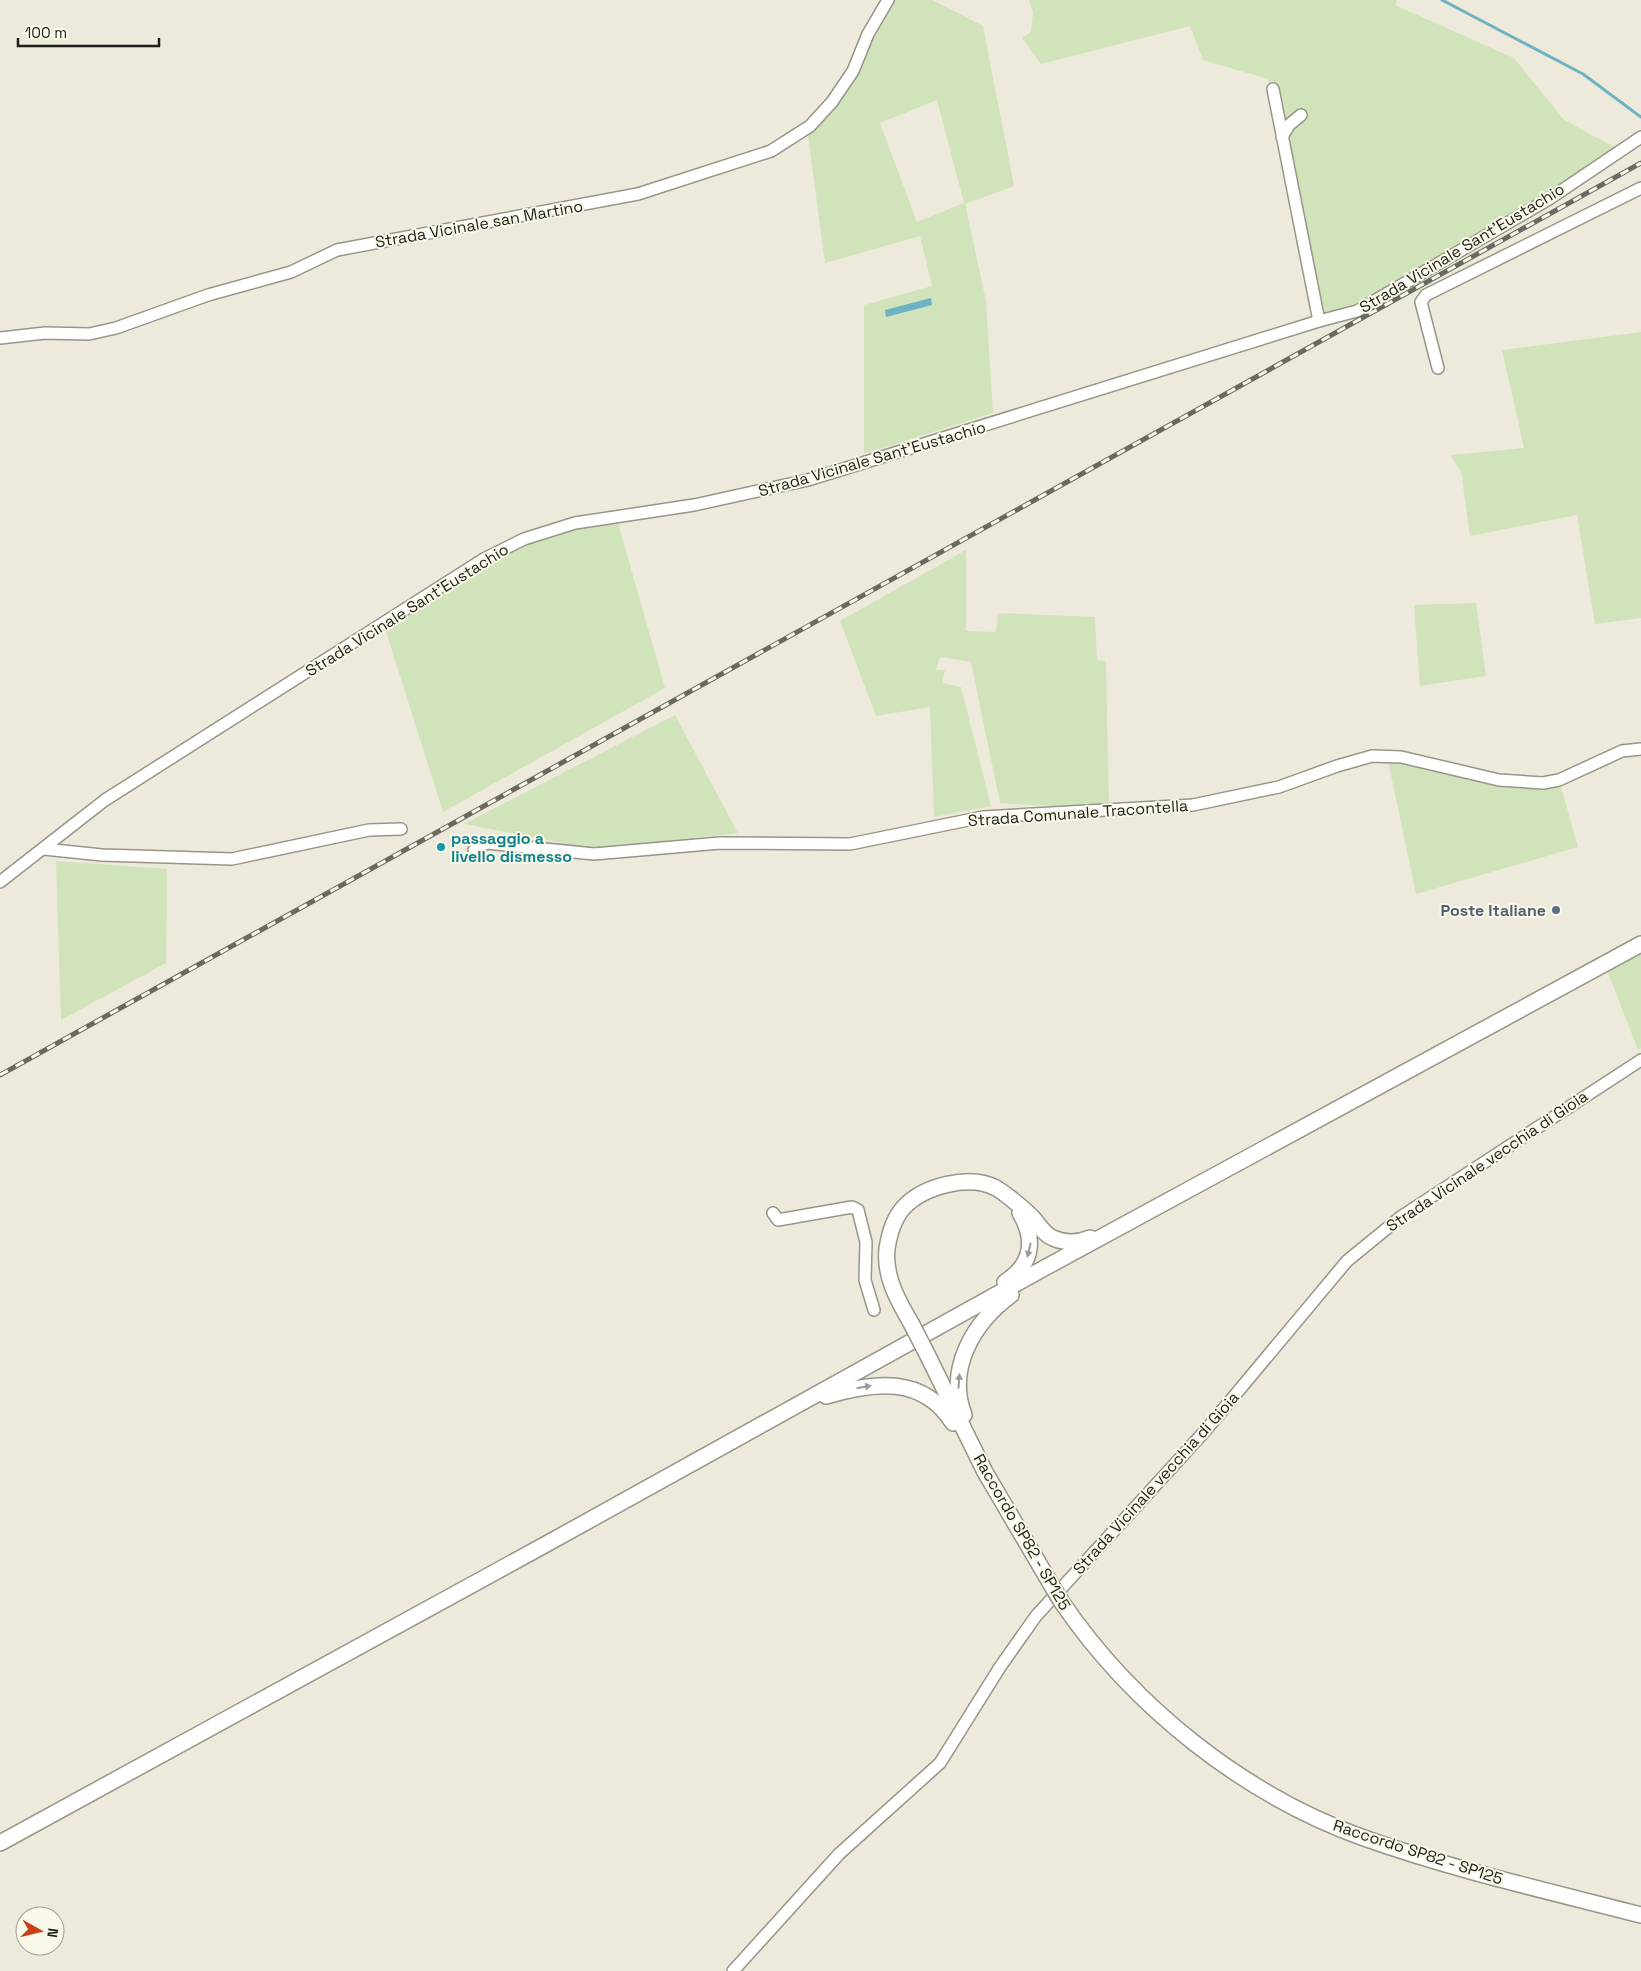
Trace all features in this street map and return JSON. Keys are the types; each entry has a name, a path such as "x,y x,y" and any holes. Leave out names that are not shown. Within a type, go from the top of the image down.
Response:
{"main road":[{"path":"1581,977 1641,935"},
{"path":"0,1842 1048,1266 1136,1220 1641,944"},
{"name":"Raccordo SP82 - SP125","path":"1136,1220 1119,1224 1083,1240 1061,1240 1052,1238 1042,1230 1031,1216 994,1187 976,1183 961,1183 924,1193 903,1208 890,1232 886,1265 893,1288 980,1461 1061,1601 1114,1667 1183,1733 1245,1779 1294,1807 1363,1838 1473,1872 1641,1915"},
{"path":"946,1323 1012,1277 1025,1264 1031,1241 1029,1230 1016,1205"},
{"path":"980,1461 960,1404 958,1375 964,1355 974,1332 992,1310 1048,1266"},
{"path":"800,1403 867,1386 886,1385 920,1392 934,1400 947,1413 980,1461"}],"street":[{"name":"Strada Vicinale san Martino","path":"0,338 45,333 89,334 101,332 132,324 208,295 291,272 337,250 638,194 771,151 810,126 832,102 853,71 868,34 888,0"},
{"path":"1273,89 1319,320"},
{"path":"1282,137 1289,125 1302,115"},
{"name":"Strada Vicinale Sant'Eustachio","path":"0,882 44,849 80,818 129,784 484,559 524,539 587,520 694,505 808,480 1319,320 1357,311 1549,199 1641,137"},
{"path":"1438,368 1421,302 1426,295 1641,188"},
{"name":"Strada Comunale Tracontella","path":"474,850 487,843 594,854 720,843 850,844 983,817 1193,805 1279,787 1337,766 1372,756 1401,757 1499,780 1543,783 1559,780 1622,751 1641,749"},
{"path":"44,849 102,855 232,859 369,830 400,829"},
{"name":"Strada Vicinale vecchia di Gioia","path":"733,1971 839,1854 940,1763 1000,1667 1036,1616 1205,1431 1347,1262 1402,1216 1641,1060"},
{"path":"773,1212 778,1220 852,1207 858,1210 866,1242 865,1280 874,1310"}],"green space":[{"path":"895,0 932,0 983,26 1014,186 965,204 986,301 993,413 864,454 864,305 932,286 920,236 825,263 807,128 858,66","holes":["937,100 964,203 917,222 880,123"]},
{"path":"1029,0 1397,0 1395,5 1514,58 1564,120 1616,148 1576,178 1374,296 1319,317 1268,79 1203,60 1190,26 1041,64 1022,38 1031,32 1033,12"},
{"path":"1641,332 1641,618 1595,624 1577,515 1470,536 1461,471 1450,455 1524,448 1502,350"},
{"path":"616,516 665,688 443,812 383,622 535,534"},
{"path":"966,550 966,631 996,632 998,613 1095,617 1097,660 1106,661 1109,809 1000,803 971,662 940,657 936,670 945,670 942,683 961,687 991,806 934,817 930,707 876,716 840,621"},
{"path":"1476,603 1486,676 1420,686 1414,605"},
{"path":"675,715 738,833 595,849 464,824"},
{"path":"1387,756 1492,778 1559,780 1578,847 1416,894"},
{"path":"56,861 167,869 166,963 61,1020"},
{"path":"1641,944 1641,1048 1638,1050 1606,967"}],"water":[{"path":"931,298 932,305 886,317 885,310"}],"waterway":[{"path":"1442,0 1583,74 1641,117"}],"railway":[{"path":"0,1075 1641,163"}],"place":[{"name":"passaggio a livello dismesso","path":"441,847"},
{"name":"Poste Italiane","path":"1556,910"}]}
